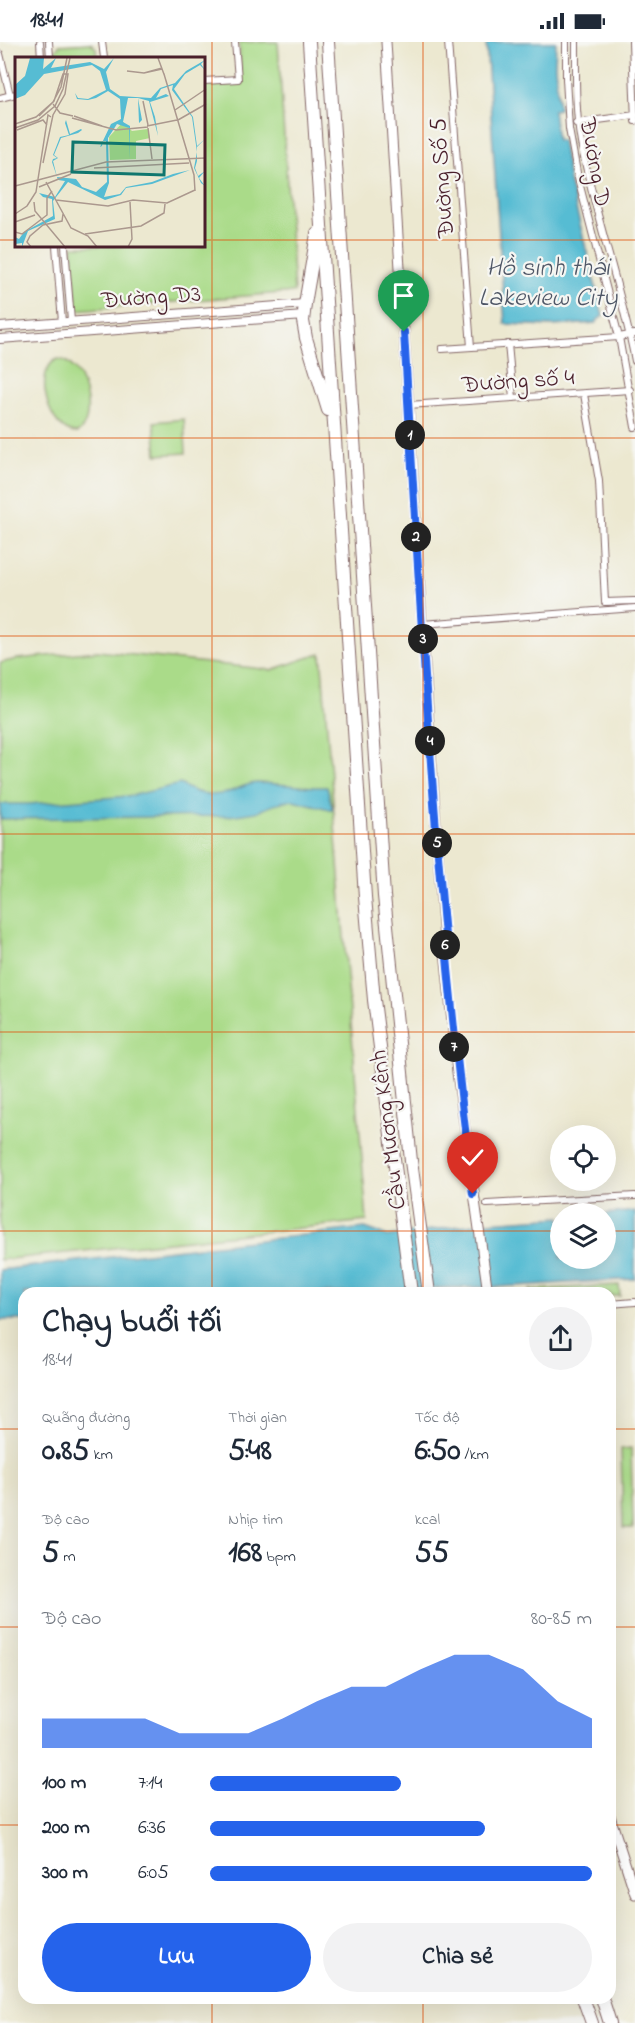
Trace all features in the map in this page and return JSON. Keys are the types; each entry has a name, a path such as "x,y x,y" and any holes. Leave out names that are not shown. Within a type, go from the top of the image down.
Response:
{"highway":[{"path":"308,42 338,471"},
{"name":"Cầu Mương Kênh","path":"330,42 334,135 384,896 411,1161 428,1287"},
{"path":"320,191 315,250 304,310 306,338 328,410 338,471"},
{"name":"Cầu Mương Kênh","path":"338,471 365,897 374,1000 410,1287"},
{"path":"586,2004 591,2023"},
{"path":"604,2004 610,2023"}],"main road":[{"path":"386,42 444,940 457,1072 487,1287"},
{"path":"616,1834 635,1892"}],"street":[{"path":"40,42 41,57"},
{"path":"49,42 50,57"},
{"path":"102,42 104,57"},
{"path":"206,81 238,79 235,42"},
{"name":"Đường Số 5","path":"448,42 471,347"},
{"name":"Đường D","path":"566,42 569,123 578,178 620,338 635,426"},
{"name":"Đường D","path":"576,42 575,78 580,140 593,200 633,335 635,361"},
{"path":"569,123 634,117 632,42"},
{"path":"0,54 13,94 0,98"},
{"path":"56,248 63,335"},
{"path":"65,248 72,334"},
{"name":"Đường D3","path":"0,327 71,321 304,310"},
{"name":"Đường D3","path":"0,339 63,335 304,310"},
{"path":"442,349 620,338 633,335"},
{"path":"508,344 513,398"},
{"name":"Đường số 4","path":"408,405 630,390"},
{"path":"584,394 599,481 605,602 635,601"},
{"path":"422,624 635,608"},
{"path":"487,1204 635,1196"},
{"path":"616,1304 635,1302"}],"green space":[{"path":"239,42 278,42 294,292 77,310 72,248 206,248 206,85 241,82"},
{"path":"91,43 96,48 97,57 56,57 55,50 60,45"},
{"path":"58,359 67,362 75,369 85,392 87,416 84,426 77,433 67,431 58,423 47,400 46,375 50,365"},
{"path":"184,419 186,453 157,455 154,422"},
{"path":"97,651 272,670 321,653 367,1221 0,1260 0,663 17,659"},
{"path":"619,1285 620,1296 616,1296 616,1287 583,1287"},
{"path":"631,1448 633,1528 623,1528 621,1449"}],"water":[{"name":"Hồ sinh thái Lakeview City","path":"486,42 556,42 555,66 559,109 553,110 557,140 562,140 569,180 603,316 596,323 552,326 505,324"},
{"path":"257,783 327,787 333,810 293,800 284,801 256,812 229,816 0,819 0,804 130,796 180,784 196,792 214,795"},
{"path":"635,1211 635,1279 498,1287 18,1287 18,1320 0,1320 0,1270 365,1228 388,1236 489,1222 550,1218 550,1269 616,1269 616,1213"}],"route":[{"path":"404,332 444,940 457,1072 473,1194"}]}
